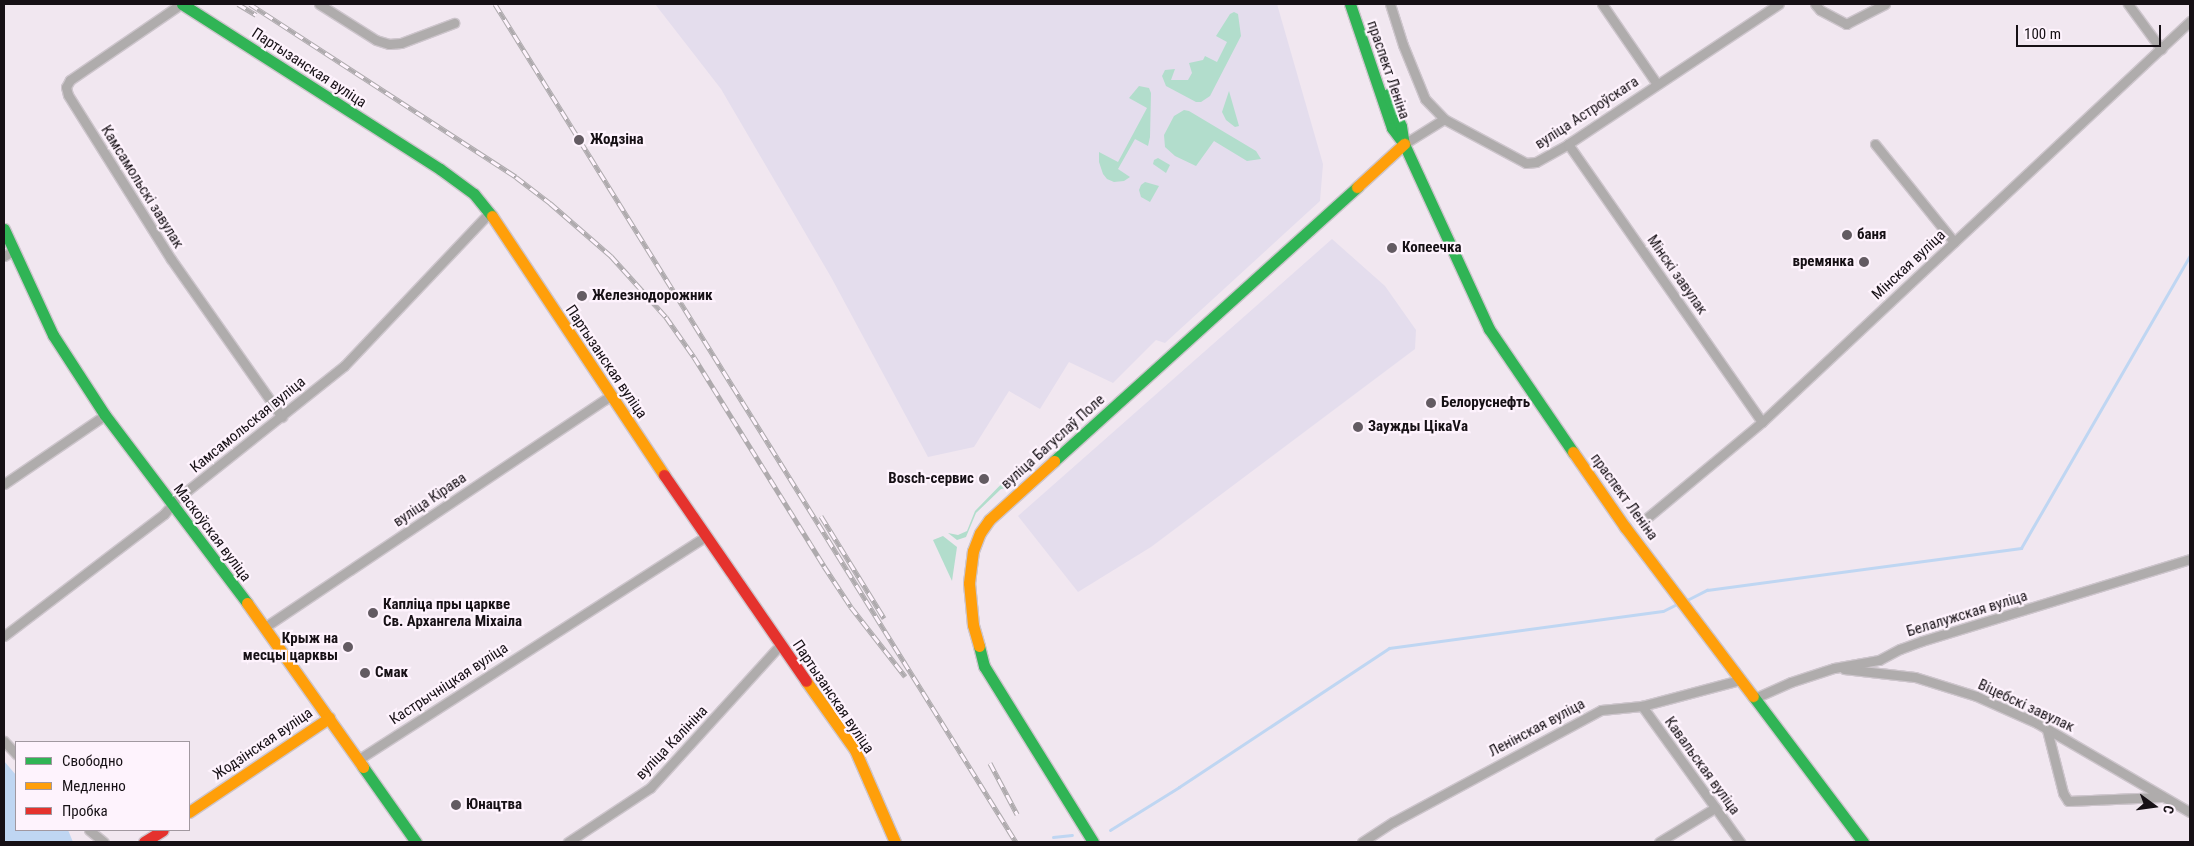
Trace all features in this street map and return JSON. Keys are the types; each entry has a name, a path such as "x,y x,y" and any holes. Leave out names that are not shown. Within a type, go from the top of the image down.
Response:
{"main road":[{"name":"Партызанская вуліца","path":"182,4 440,169 474,194 490,212 610,396 780,645 855,750 895,842"},
{"name":"праспект Леніна","path":"1350,4 1392,128 1404,144 1489,329 1625,527 1863,842"},
{"name":"праспект Леніна","path":"1357,4 1380,74 1401,126 1404,144"},
{"name":"вуліца Багуслаў Поле","path":"1094,842 984,666 973,624 969,583 973,551 980,533 989,520 1404,144"},
{"name":"Маскоўская вуліца","path":"4,229 8,253 53,335 105,415 171,505 265,627 416,842"},
{"name":"Жодзінская вуліца","path":"190,811 329,718"},
{"path":"144,842 161,831"}],"street":[{"name":"Камсамольскі завулак","path":"182,4 70,80 66,87 68,95 171,259 282,417"},
{"path":"319,4 376,40 389,44 401,43 454,23"},
{"path":"1390,4 1403,45 1425,99 1444,119 1404,144"},
{"path":"1602,4 1657,84"},
{"name":"вуліца Астроўскага","path":"1444,119 1526,163 1536,162 1568,144 1779,4"},
{"path":"1815,4 1820,10 1846,24 1885,4"},
{"path":"2128,4 2161,49"},
{"name":"Мінская вуліца","path":"1642,522 1762,422 2190,21"},
{"name":"Мінскі завулак","path":"1568,144 1762,422"},
{"path":"1875,144 1954,242"},
{"name":"Камсамольская вуліца","path":"4,636 164,514 171,505 344,366 490,212"},
{"name":"вуліца Кірава","path":"265,627 610,396"},
{"path":"4,484 105,415"},
{"name":"Кастрычніцкая вуліца","path":"359,759 706,536"},
{"name":"Белалужская вуліца","path":"1755,698 1791,682 1834,668 1879,660 1914,644 2190,559"},
{"name":"вуліца Калініна","path":"568,842 650,788 780,645"},
{"name":"Віцебскі завулак","path":"1834,668 1915,677 1976,696 2092,754 2161,797 2190,812"},
{"name":"Ленінская вуліца","path":"1362,842 1393,822 1601,710 1642,706 1740,680"},
{"name":"Кавальская вуліца","path":"1642,706 1740,842"},
{"path":"2047,730 2063,793 2068,800 2161,797"},
{"path":"4,741 15,753"},
{"path":"1659,842 1715,808"},
{"path":"90,831 104,842"}],"shaded area":[{"path":"655,4 1277,4 1323,164 1320,201 1165,343 1156,340 1113,383 1069,362 1040,409 1009,391 974,447 928,457 831,277 721,89"},
{"path":"1332,239 1385,286 1416,330 1415,349 1151,547 1078,592 1018,516"}],"green space":[{"path":"1234,12 1238,14 1241,36 1210,96 1201,102 1196,102 1166,86 1162,76 1165,70 1175,69 1171,80 1188,80 1192,73 1189,63 1203,60 1205,56 1217,62 1227,42 1216,36 1230,14"},
{"path":"1139,86 1149,88 1151,93 1148,146 1135,139 1118,169 1130,177 1124,181 1114,182 1107,179 1103,174 1099,162 1099,152 1118,162 1147,108 1129,98"},
{"path":"1229,91 1239,126 1235,127 1226,120 1222,112"},
{"path":"1184,110 1189,111 1256,151 1261,159 1247,161 1214,141 1196,166 1175,156 1165,147 1164,135 1174,116"},
{"path":"1158,158 1170,165 1166,173 1153,164 1154,160"},
{"path":"1145,182 1159,186 1150,202 1141,197 1139,190"},
{"path":"1014,471 1019,474 1017,486 1001,489 976,513 966,537 957,540 948,533 958,535 967,531 975,511"},
{"path":"943,536 957,547 952,581 933,540"}],"water":[{"path":"4,761 15,774 15,831 68,831 73,842 4,842"}],"waterway":[{"path":"1685,601 1707,590 2021,548 2190,255"},
{"path":"1110,830 1179,787 1389,648 1663,611 1679,603"},
{"path":"1053,837 1072,835"}],"railway":[{"path":"238,4 256,15"},
{"path":"250,4 516,177 550,203 611,256 666,317 694,357 851,607 905,676"},
{"path":"495,4 1016,842"},
{"path":"821,516 884,618"},
{"path":"990,763 1017,814"}],"traffic: fast":[{"path":"182,4 440,169 474,194 492,216"},
{"path":"1350,4 1392,128 1404,144 1489,329 1573,452"},
{"path":"1388,94 1401,126 1404,144"},
{"path":"1054,461 1357,187"},
{"path":"4,229 53,335 105,415 247,603"},
{"path":"979,646 984,666 1093,842"},
{"path":"1753,696 1863,842"},
{"path":"363,767 416,842"}],"traffic: slow":[{"path":"1357,187 1404,144"},
{"path":"492,216 664,475"},
{"path":"1573,452 1625,527 1753,696"},
{"path":"979,646 973,625 969,583 973,551 980,533 989,520 1054,461"},
{"path":"247,603 363,767"},
{"path":"806,681 855,750 895,842"},
{"path":"190,811 329,718"}],"traffic: jam":[{"path":"664,475 806,681"},
{"path":"144,842 161,831"}],"place":[{"name":"Жодзіна","path":"579,140"},
{"name":"баня","path":"1847,235"},
{"name":"Копеечка","path":"1392,248"},
{"name":"времянка","path":"1864,262"},
{"name":"Железнодорожник","path":"582,296"},
{"name":"Белоруснефть","path":"1431,403"},
{"name":"Заужды ЦікаVа","path":"1358,427"},
{"name":"Bosch-сервис","path":"984,479"},
{"name":"Капліца пры царкве Св. Архангела Міхаіла","path":"373,613"},
{"name":"Крыж на месцы царквы","path":"348,647"},
{"name":"Смак","path":"365,673"},
{"name":"Юнацтва","path":"456,805"}]}
